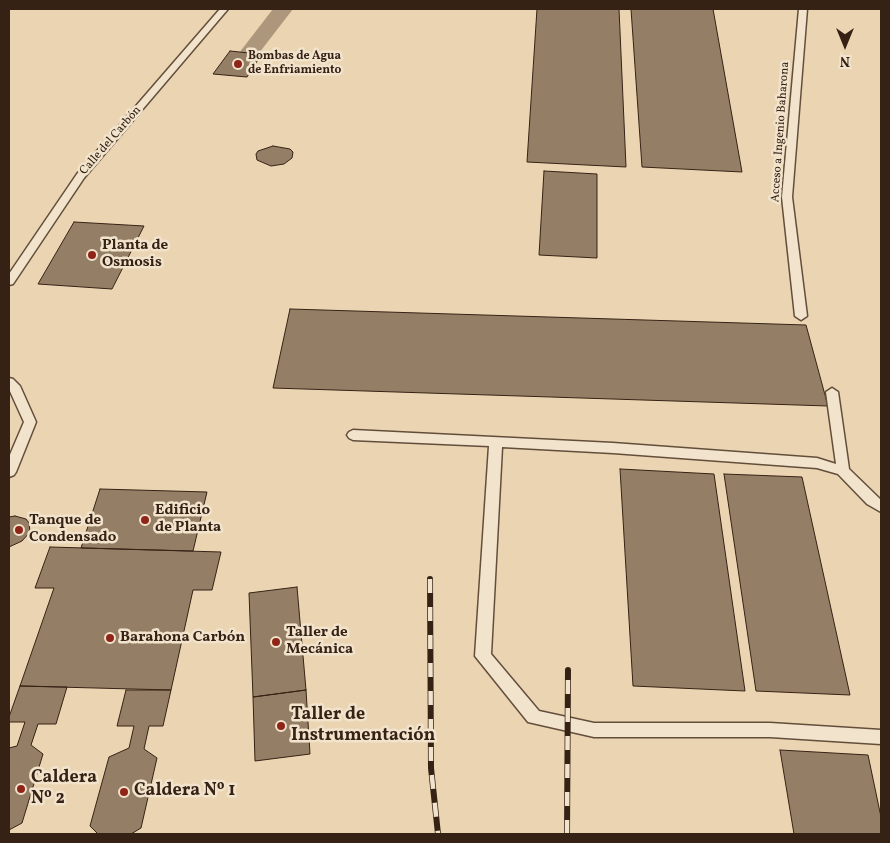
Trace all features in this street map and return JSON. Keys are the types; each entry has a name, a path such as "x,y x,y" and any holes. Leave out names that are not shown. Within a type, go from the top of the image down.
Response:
{"lane":[{"name":"Calle del Carbón","path":"9,282 80,176 224,9"},
{"name":"Acceso a Ingenio Baharona","path":"801,316 786,197 803,9"},
{"path":"9,382 16,389 30,422 9,472"},
{"path":"832,392 843,471"},
{"path":"353,435 613,448 817,463 843,471 881,507"},
{"path":"496,442 483,656 534,717 594,730 770,730 881,737"}],"building":[{"path":"537,9 619,9 626,167 527,162"},
{"path":"631,9 713,9 742,172 642,167"},
{"name":"Bombas de Agua de Enfriamiento","path":"230,51 262,54 247,77 213,74"},
{"path":"273,146 290,149 293,152 292,158 284,164 271,166 257,160 256,154 258,151"},
{"path":"544,171 597,174 597,258 539,255"},
{"name":"Planta de Osmosis","path":"74,222 144,226 112,289 38,284"},
{"path":"290,309 806,325 828,406 273,388"},
{"path":"620,469 714,474 745,691 633,686"},
{"path":"724,474 802,477 850,695 756,691"},
{"name":"Edificio de Planta","path":"100,489 207,492 193,551 81,548"},
{"name":"Tanque de Condensado","path":"15,516 26,519 29,523 30,532 22,541 9,547 9,517"},
{"name":"Barahona Carbón","path":"50,547 221,552 212,590 193,590 171,690 20,686 54,588 35,588"},
{"name":"Taller de Mecánica","path":"297,587 306,690 253,697 249,593"},
{"name":"Caldera Nº 2","path":"20,686 67,687 56,724 38,724 31,745 43,754 22,823 9,830 9,748 17,746 25,722 9,722 9,717"},
{"name":"Caldera Nº 1","path":"126,690 171,690 163,726 149,726 144,749 157,758 141,828 131,834 98,834 90,826 109,757 129,748 134,726 117,726"},
{"name":"Taller de Instrumentación","path":"306,690 310,754 255,761 253,697"},
{"path":"780,750 868,755 881,817 881,834 794,834"}],"waterway":[{"path":"249,53 283,9"}],"railway":[{"path":"430,579 431,768 438,834"},
{"path":"567,834 568,670"}],"place":[{"name":"Bombas de Agua de Enfriamiento","path":"238,64"},
{"name":"Planta de Osmosis","path":"92,255"},
{"name":"Edificio de Planta","path":"145,520"},
{"name":"Tanque de Condensado","path":"19,530"},
{"name":"Barahona Carbón","path":"110,638"},
{"name":"Taller de Mecánica","path":"276,642"},
{"name":"Taller de Instrumentación","path":"281,726"},
{"name":"Caldera Nº 2","path":"21,789"},
{"name":"Caldera Nº 1","path":"124,792"}]}
